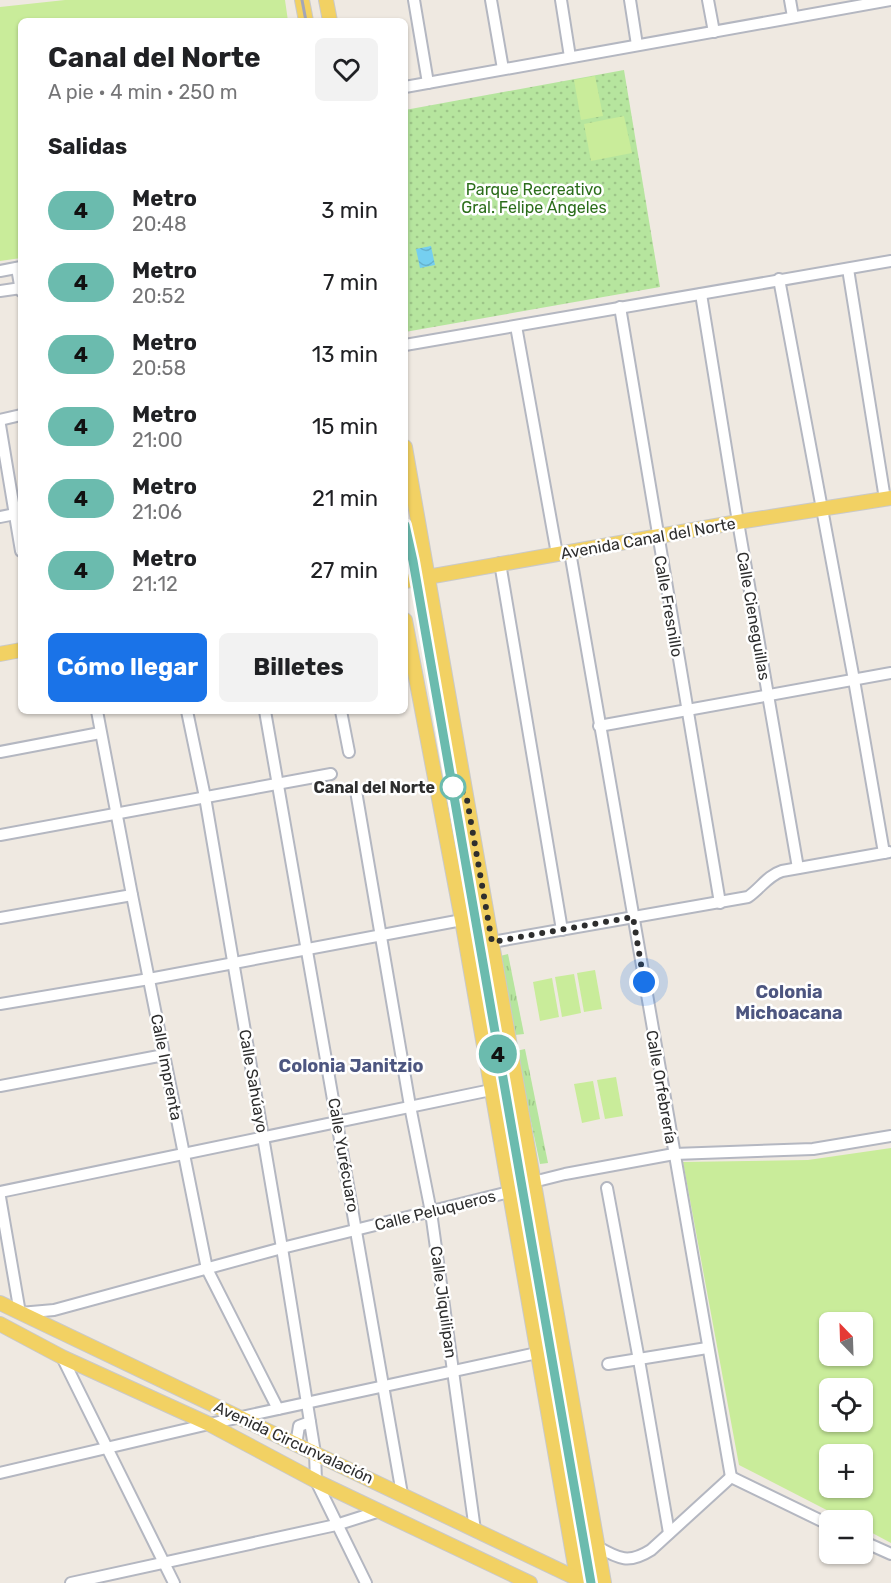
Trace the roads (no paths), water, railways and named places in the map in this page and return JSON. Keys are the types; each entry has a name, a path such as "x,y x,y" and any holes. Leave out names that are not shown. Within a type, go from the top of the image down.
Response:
{"main road":[{"path":"303,0 306,18"},
{"path":"326,0 329,18"},
{"path":"408,465 604,1583"},
{"name":"Avenida Canal del Norte","path":"408,580 888,498"},
{"path":"408,636 462,920 537,1353 581,1582"},
{"path":"0,654 18,651"},
{"name":"Avenida Circunvalación","path":"0,1303 402,1494 581,1582"},
{"name":"Avenida Circunvalación","path":"0,1324 62,1357 209,1424 316,1481 530,1583"}],"street":[{"path":"414,0 428,83"},
{"path":"491,0 503,69"},
{"path":"561,0 570,57"},
{"path":"630,0 637,45"},
{"path":"708,0 714,32"},
{"path":"790,0 793,17"},
{"path":"408,86 891,0"},
{"path":"408,344 891,261"},
{"path":"0,271 18,267"},
{"path":"848,269 888,498"},
{"path":"492,942 748,897 772,874 888,852 821,510 779,279"},
{"path":"0,291 18,289"},
{"name":"Calle Cieneguillas","path":"701,294 798,868"},
{"name":"Calle Fresnillo","path":"620,308 720,903"},
{"name":"Calle Orfebrería","path":"516,326 599,726 731,1477"},
{"path":"0,420 18,416"},
{"path":"0,425 18,514 0,517"},
{"path":"500,563 562,930"},
{"path":"599,726 891,673"},
{"name":"Calle Imprenta","path":"97,714 207,1269 278,1409"},
{"name":"Calle Sahúayo","path":"188,714 205,797 234,962 315,1453"},
{"name":"Calle Yurécuaro","path":"266,714 402,1494"},
{"path":"342,714 349,752"},
{"path":"0,752 100,733"},
{"path":"0,835 331,774"},
{"name":"Calle Jiquilipan","path":"356,791 410,1106 431,1212 475,1530"},
{"path":"0,918 132,895"},
{"path":"0,1004 149,979 462,920"},
{"path":"0,1086 164,1054"},
{"path":"0,1192 491,1090"},
{"name":"Calle Peluqueros","path":"20,1313 54,1310 282,1248 509,1192 533,1182 565,1174 674,1154 813,1149 891,1136"},
{"path":"607,1188 669,1533"},
{"path":"0,1197 20,1313"},
{"path":"608,1364 707,1348"},
{"path":"0,1473 209,1424 537,1353"},
{"path":"62,1357 174,1583"},
{"path":"296,1445 299,1426 310,1422"},
{"path":"315,1453 316,1481 366,1583"},
{"path":"598,1548 616,1557 629,1559 640,1557 651,1550 731,1477 819,1520"},
{"path":"72,1583 336,1525 380,1511"},
{"path":"873,1545 891,1554"}],"water":[{"path":"431,246 435,265 420,268 416,249"}],"railway":[{"path":"302,0 305,18"},
{"path":"408,540 425,627"},
{"path":"472,898 591,1583"}],"metro line":[{"name":"4","path":"408,538 591,1583"}],"place":[{"name":"Canal del Norte","path":"453,787"}],"district":[{"name":"Colonia Michoacana","path":"789,1002"},
{"name":"Colonia Janitzio","path":"351,1066"}],"park label":[{"name":"Parque Recreativo Gral. Felipe Ángeles","path":"534,198"}]}
